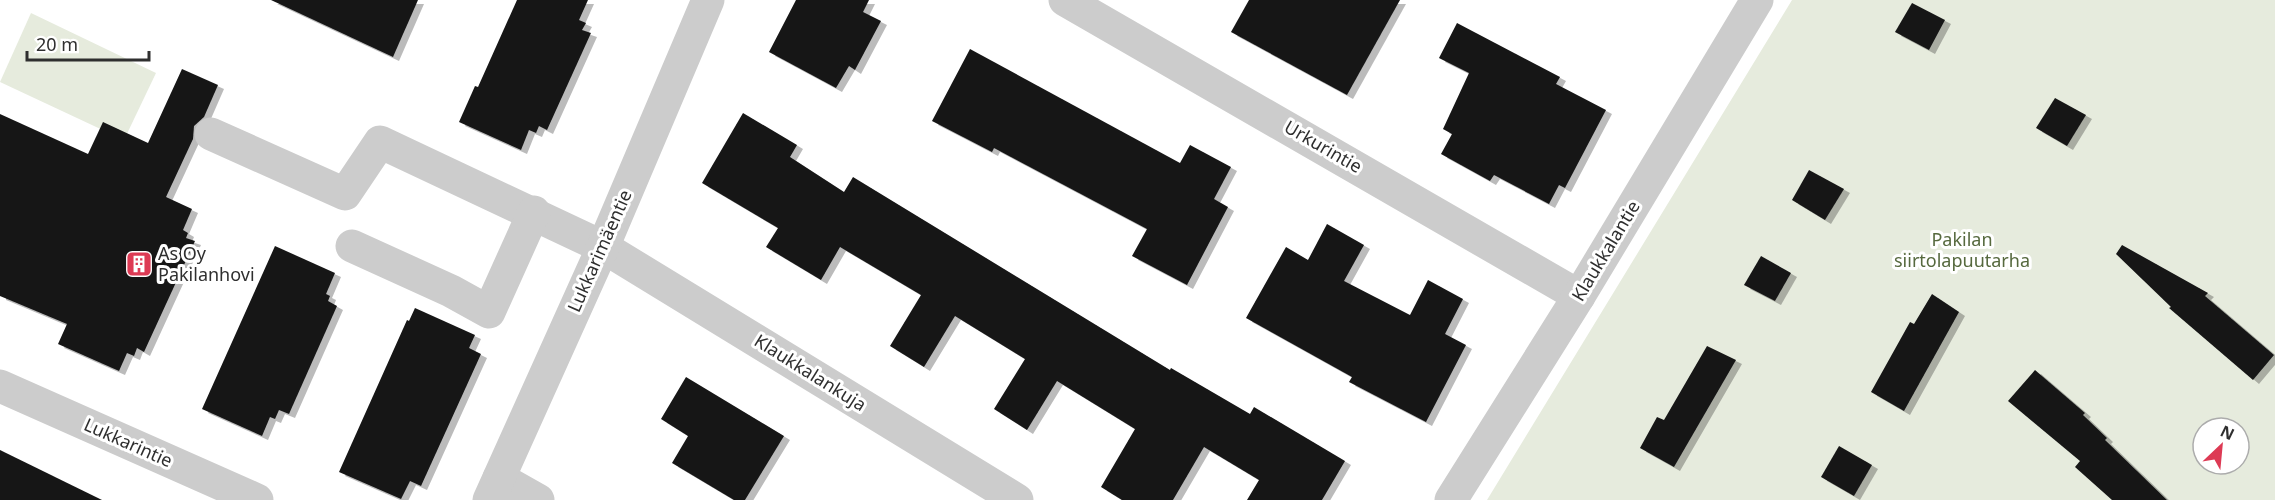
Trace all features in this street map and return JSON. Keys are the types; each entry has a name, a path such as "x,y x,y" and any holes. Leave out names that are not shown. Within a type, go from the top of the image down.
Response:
{"street":[{"name":"Lukkarimäentie","path":"494,489 603,247 708,0"},
{"name":"Urkurintie","path":"1065,0 1579,296"},
{"name":"Klaukkalantie","path":"1451,500 1579,296 1757,0"},
{"name":"Klaukkalankuja","path":"211,134 345,194 380,142 534,212 603,247 1017,500"},
{"path":"352,246 451,291 489,312 534,212"},
{"name":"Lukkarintie","path":"0,386 257,500"},
{"path":"494,489 538,500"}],"green space":[{"name":"Pakilan siirtolapuutarha","path":"1792,0 2275,0 2275,500 1487,500"},
{"path":"31,13 156,73 124,140 0,82"}],"building":[{"path":"271,0 418,0 393,57"},
{"path":"517,0 588,0 579,20 586,23 582,30 591,33 547,130 539,126 536,133 529,130 521,150 459,122 475,86 478,87"},
{"path":"796,0 869,0 863,12 881,21 855,70 849,66 836,88 769,52"},
{"path":"1249,0 1400,0 1347,95 1231,32"},
{"path":"1912,3 1945,20 1929,50 1895,32"},
{"path":"1457,23 1560,77 1556,84 1606,110 1565,188 1559,185 1549,204 1494,175 1490,181 1441,154 1452,134 1443,129 1469,73 1439,58"},
{"path":"970,49 1180,163 1190,145 1231,167 1214,199 1228,207 1187,285 1132,256 1147,229 994,148 992,152 932,121"},
{"path":"182,69 218,85 204,117 194,126 193,139 166,197 192,209 183,230 188,233 186,238 195,241 144,352 137,348 134,356 127,353 119,371 58,344 67,324 0,296 0,114 88,154 103,122 148,143"},
{"path":"2055,98 2086,115 2067,146 2036,128"},
{"path":"743,113 797,145 790,157 844,192 853,177 1170,370 1171,368 1250,414 1254,407 1345,461 1322,500 1247,500 1259,480 1204,447 1173,500 1122,500 1101,487 1135,429 1057,381 1027,430 994,409 1025,359 955,316 924,367 890,346 921,295 840,247 821,280 766,247 778,228 702,183"},
{"path":"1809,170 1844,189 1825,220 1792,200"},
{"path":"1327,224 1364,245 1344,281 1410,315 1428,280 1463,299 1445,334 1466,345 1426,422 1349,382 1352,377 1246,318 1286,247 1308,260"},
{"path":"2122,245 2208,293 2205,296 2274,355 2253,380 2169,308 2171,307 2116,254"},
{"name":"As Oy Pakilanhovi","path":"275,246 335,273 326,294 330,296 328,301 337,306 289,414 279,410 275,419 270,417 262,436 202,409"},
{"path":"1761,256 1791,273 1775,301 1744,285"},
{"path":"1932,294 1959,312 1904,411 1871,392 1910,322 1914,324"},
{"path":"415,308 475,335 469,348 481,354 421,486 410,481 401,499 339,472 407,320 409,321"},
{"path":"1707,346 1736,360 1674,467 1640,448 1657,417 1664,420"},
{"path":"2035,370 2085,413 2083,415 2107,438 2105,440 2167,500 2112,500 2075,467 2080,461 2008,401"},
{"path":"686,377 784,436 745,500 734,500 672,463 688,436 661,419"},
{"path":"1839,446 1872,465 1854,496 1821,477"},
{"path":"0,450 102,500 0,500"}],"place":[{"name":"As Oy Pakilanhovi","path":"139,264"}]}
